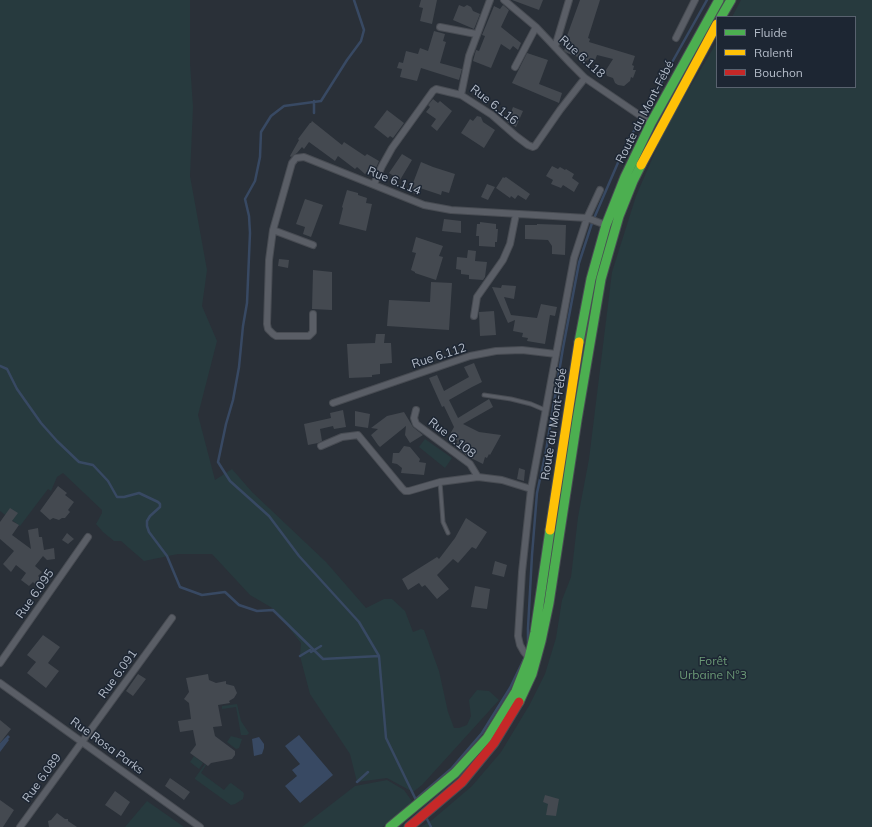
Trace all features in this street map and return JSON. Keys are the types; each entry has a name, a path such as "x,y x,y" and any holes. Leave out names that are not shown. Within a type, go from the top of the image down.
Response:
{"street":[{"name":"Rue 6.116","path":"490,0 469,56 461,96 492,115 528,145 535,146 585,78"},
{"name":"Rue 6.118","path":"504,0 519,11 536,27 585,78 650,123"},
{"path":"554,47 570,0"},
{"path":"676,38 695,0"},
{"name":"Route du Mont-Fébé","path":"390,827 455,773 487,738 516,691 529,658 539,609 580,333 591,279 606,225 625,177 650,123 719,0"},
{"path":"722,16 731,0"},
{"name":"Route du Mont-Fébé","path":"409,827 462,782 494,743 523,695 532,674 549,603 577,420 603,272 619,216 634,181 661,126 716,26"},
{"path":"440,27 476,34"},
{"path":"515,67 536,27"},
{"path":"374,184 392,148 432,91 436,89 461,96"},
{"name":"Rue 6.114","path":"273,230 292,163 296,158 304,157 424,205 452,210 587,218 606,225"},
{"path":"529,658 520,645 518,636 522,572 531,488 574,258 587,218 600,190"},
{"path":"474,316 477,296 502,260 510,244 516,214"},
{"path":"313,245 273,230 269,260 268,329 276,336 310,336 313,332 313,314"},
{"name":"Rue 6.112","path":"333,403 470,356 496,351 522,350 556,354"},
{"name":"Rue 6.108","path":"416,410 414,418 416,424 470,464 478,477 502,480 531,488"},
{"path":"321,446 342,437 358,435 405,491 440,482 478,477"},
{"name":"Rue 6.095","path":"0,663 88,537"},
{"name":"Rue 6.091","path":"82,742 172,618"},
{"name":"Rue Rosa Parks","path":"0,683 200,827"},
{"name":"Rue 6.089","path":"20,827 82,742"}],"lane":[{"path":"484,395 511,399 531,404 545,410"},
{"path":"440,482 443,522 448,533"}],"green space":[{"path":"0,0 190,0 190,63 193,107 190,176 207,270 202,306 217,341 198,415 215,480 232,469 252,492 326,562 366,608 384,599 392,599 405,611 413,632 421,629 424,630 439,671 448,712 454,728 467,725 471,716 469,700 477,690 489,691 499,700 422,785 413,792 387,778 357,782 350,754 310,694 300,656 301,643 274,609 250,595 212,554 178,554 144,561 121,541 114,541 103,532 96,524 102,510 63,473 57,477 51,491 48,489 20,526 0,511"},
{"name":"Forêt Urbaine N°3","path":"741,0 872,0 872,827 421,827 432,820 472,786 501,752 530,704 545,674 556,638 562,600 571,577 578,517 589,459 612,272 636,196 665,129 716,44 716,88 856,88 856,16 733,16"},
{"path":"425,439 452,458 445,468 419,447"},
{"path":"237,704 241,721 249,733 247,735 241,735 236,707 222,709 222,706"},
{"path":"231,736 242,739 239,748 236,749 227,742"},
{"path":"194,756 203,763 199,769 190,762"},
{"path":"205,764 206,765 201,773 224,790 231,783 243,792 243,799 231,805 195,779"},
{"path":"387,780 404,790 414,804 382,827 302,827 355,786"},
{"path":"147,801 184,827 125,827"}],"water":[{"path":"8,735 10,737 8,739 9,740 0,752 0,743"},
{"path":"299,735 333,775 300,803 285,786 297,776 292,770 300,764 285,746"},
{"path":"259,737 264,744 264,748 262,754 254,756 252,739"}],"building":[{"path":"421,0 437,0 432,24 420,21 423,8 419,7"},
{"path":"512,0 543,0 539,10"},
{"path":"580,0 600,0 588,38 590,39 589,42 635,56 632,65 634,66 633,70 636,70 633,78 631,77 630,81 624,86 618,85 615,83 613,78 607,76 606,70 613,59 597,55 594,63 587,60 584,63 578,60 578,57 564,51 566,45 564,44"},
{"path":"459,5 464,7 467,5 471,7 473,11 480,14 474,29 453,20"},
{"path":"503,5 509,10 501,27 521,43 518,50 513,46 510,50 501,44 491,68 473,61 476,50 479,51 485,36 482,35 494,6 500,9"},
{"path":"434,31 445,34 443,41 446,42 440,63 462,69 459,80 421,68 417,81 400,77 402,69 397,68 399,62 403,63 406,51 418,54 420,48 428,51"},
{"path":"527,53 548,60 539,84 562,93 559,103 512,83"},
{"path":"433,99 438,103 440,101 452,111 437,131 431,126 436,119 426,112 430,107 428,105"},
{"path":"513,107 523,111 516,127 507,122"},
{"path":"387,110 404,123 393,138 390,136 388,138 374,127"},
{"path":"477,116 481,117 483,122 495,130 484,148 461,133 470,119 473,121"},
{"path":"312,121 342,145 344,142 365,156 367,154 379,161 376,168 373,166 365,174 357,167 355,169 338,156 335,161 309,142 304,149 302,147 291,157 290,156 299,140 298,139"},
{"path":"402,154 412,160 400,180 389,173"},
{"path":"421,162 455,174 449,193 442,191 441,195 420,188 417,195 410,191"},
{"path":"552,166 558,169 560,167 565,170 566,169 574,174 572,178 579,183 574,192 563,185 561,188 551,184 553,180 546,176"},
{"path":"503,177 506,177 530,194 526,200 518,195 515,199 511,196 510,198 496,188"},
{"path":"487,184 495,187 488,200 481,197"},
{"path":"347,190 358,193 358,195 367,198 366,203 372,204 366,231 339,224"},
{"path":"305,199 323,205 311,237 303,234 305,227 296,224"},
{"path":"444,219 461,221 461,233 442,231"},
{"path":"480,222 496,224 496,229 498,229 495,247 479,246 479,236 476,236 477,224 480,224"},
{"path":"525,225 566,225 565,255 552,254 552,246 548,240 525,239"},
{"path":"416,237 443,246 439,256 443,257 436,280 415,273 411,270 416,253 412,252"},
{"path":"468,250 476,251 475,261 487,262 485,277 483,280 469,279 469,275 461,274 461,270 456,269 457,257 467,258"},
{"path":"279,259 289,260 288,268 278,266"},
{"path":"313,270 332,272 332,310 312,309"},
{"path":"431,282 452,283 449,330 387,326 389,300 430,302"},
{"path":"502,285 516,286 514,299 504,297 511,315 537,318 541,304 557,307 555,316 550,315 545,344 527,341 528,338 522,337 523,333 513,331 515,320 508,323 492,287 501,288"},
{"path":"494,311 496,335 480,336 479,312"},
{"path":"376,334 385,334 384,343 391,343 392,363 380,364 380,374 372,375 372,377 349,378 347,344 375,343"},
{"path":"474,363 482,382 449,400 458,418 489,399 493,407 463,424 479,432 501,435 490,455 489,454 487,458 485,457 483,464 467,456 454,446 458,441 449,436 454,427 444,406 442,407 429,378 437,375 444,391 469,377 464,367"},
{"path":"343,410 346,427 334,429 333,426 320,429 322,441 308,445 304,424 331,418 330,413"},
{"path":"355,411 370,414 368,428 355,426"},
{"path":"404,412 413,427 423,435 410,443 405,435 406,426 380,447 371,435 378,429 371,428 387,416"},
{"path":"404,446 410,447 420,459 419,462 426,463 424,475 401,473 402,468 397,464 392,463 393,453 399,453"},
{"path":"519,468 525,470 524,481 517,479"},
{"path":"58,486 67,493 65,495 74,502 68,510 70,512 65,518 59,520 53,518 50,520 40,511"},
{"path":"10,508 18,513 12,521 19,525 12,535 31,549 28,530 38,528 39,537 42,537 44,550 54,548 55,559 47,560 43,556 35,566 42,572 38,576 42,580 37,586 33,582 29,586 21,580 26,573 16,565 11,572 3,564 14,551 0,539 0,522"},
{"path":"466,518 487,532 476,549 472,547 458,563 453,559 437,575 449,589 437,599 425,585 422,587 419,583 408,590 402,579 437,557 439,559 455,538"},
{"path":"67,533 74,539 68,544 62,540"},
{"path":"495,561 507,565 504,577 492,574"},
{"path":"475,586 490,589 487,609 471,607"},
{"path":"43,635 60,647 48,663 59,671 46,688 27,673 36,662 27,655"},
{"path":"138,674 146,679 133,696 126,691"},
{"path":"208,674 209,680 216,683 226,681 226,684 234,686 237,693 234,698 229,701 230,703 218,705 222,726 213,727 215,736 235,751 235,755 232,759 211,763 208,766 190,753 196,745 193,730 180,732 178,721 191,719 189,703 184,699 189,692 186,678"},
{"path":"0,720 11,729 0,743"},
{"path":"170,778 190,792 184,800 165,786"},
{"path":"115,791 130,802 121,816 105,805"},
{"path":"545,795 559,799 556,816 546,815 548,804 543,802"},
{"path":"0,800 14,810 3,827 0,827"},
{"path":"57,813 65,819 68,819 68,821 77,827 49,827 48,821 51,820"}],"waterway":[{"path":"354,0 364,30 361,41 321,101 284,106 271,116 261,132 260,157 255,181 245,199 249,216 250,233 247,303 239,367 233,400 218,462 230,481 269,516 299,556 359,622 379,656 386,738 417,802"},
{"path":"528,645 532,555 537,493 546,451 579,263 592,223 629,138 644,117 670,66 707,0"},
{"path":"314,101 314,113"},
{"path":"0,366 7,369 17,389 41,423 57,441 79,462 93,465 108,481 117,497 124,497 139,493 160,504 160,507 150,516 147,521 147,526 149,532 167,556 180,587 202,595 225,592 239,605 257,611 273,610 323,659 379,656"},
{"path":"300,656 321,646"},
{"path":"416,799 451,769 482,733 510,688 525,657"},
{"path":"357,782 368,772"},
{"path":"426,817 431,827"}],"traffic: fast":[{"path":"579,342 591,279 606,225 625,177 651,123 719,0"},
{"path":"722,16 731,0"},
{"path":"519,702 532,674 549,603 577,420 601,279 619,216 641,165"},
{"path":"390,827 455,773 487,738 516,691 529,658 535,632 550,530"}],"traffic: slow":[{"path":"641,165 716,26"},
{"path":"550,530 579,342"}],"traffic: jam":[{"path":"409,827 462,782 494,743 519,702"}]}
